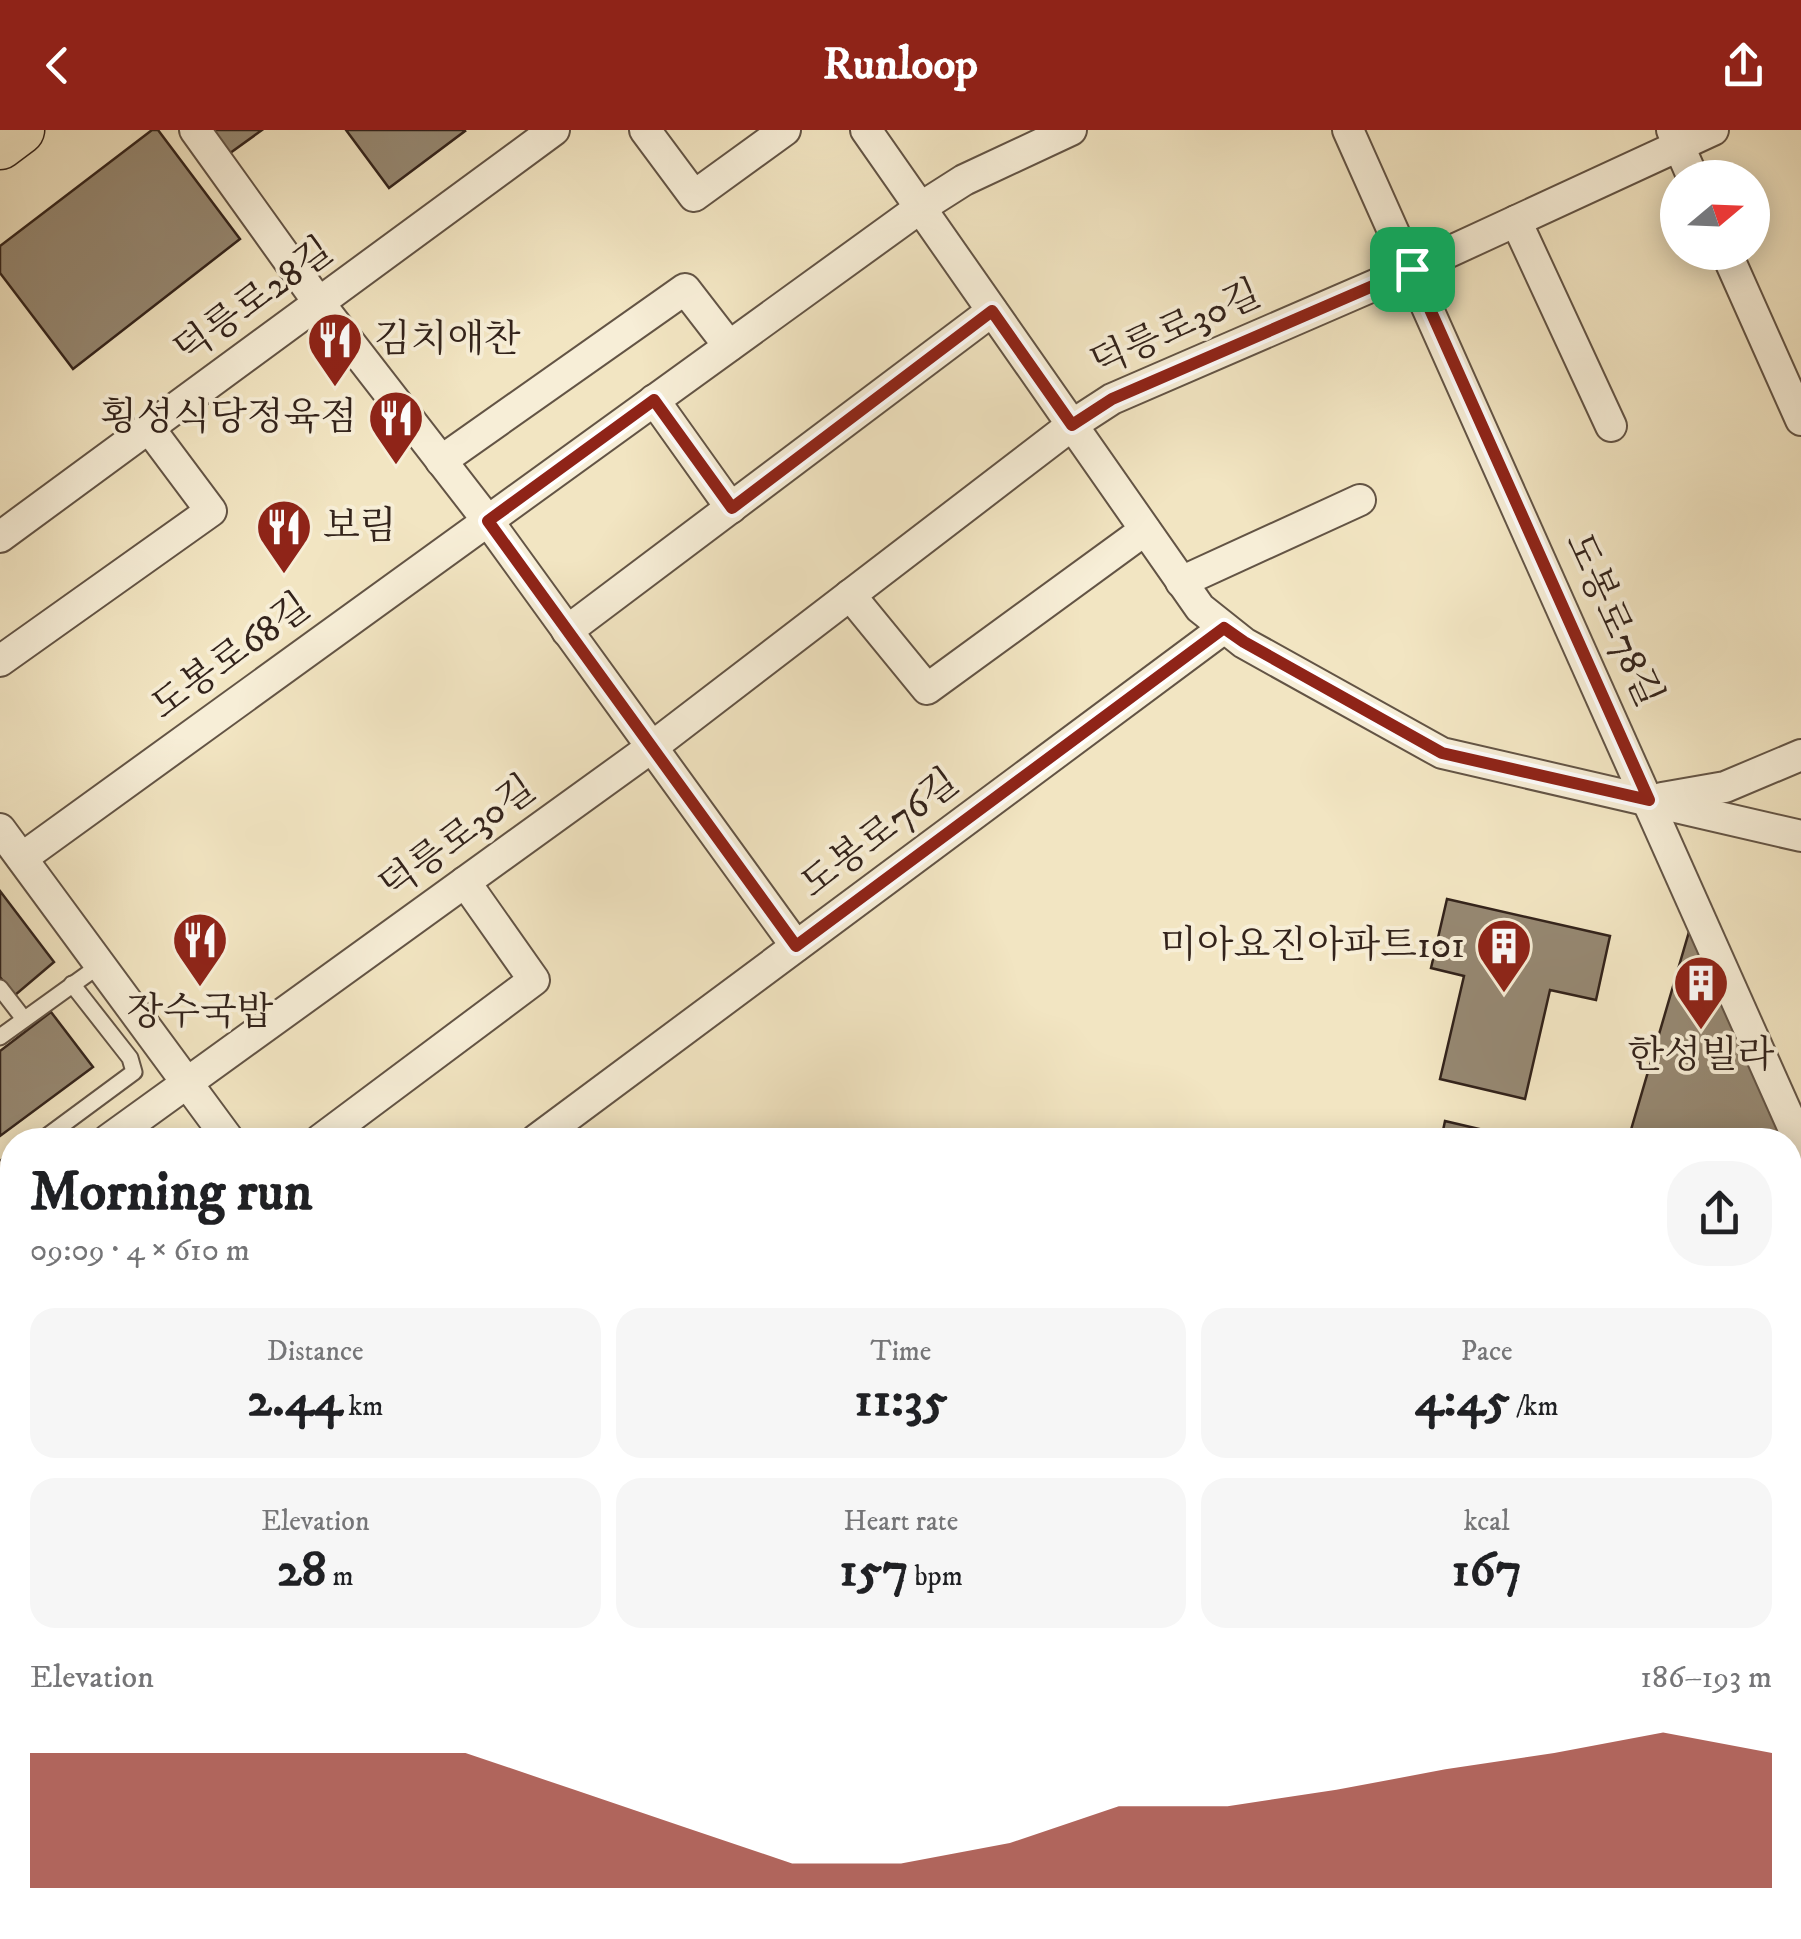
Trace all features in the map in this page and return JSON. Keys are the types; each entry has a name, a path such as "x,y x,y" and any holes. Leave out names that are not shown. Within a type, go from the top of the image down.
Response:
{"main road":[{"path":"0,145 20,130"}],"street":[{"path":"195,130 319,303 488,521 796,946"},
{"name":"덕릉로28길","path":"0,537 554,130"},
{"path":"645,130 694,196 785,130"},
{"path":"866,130 1200,608 1224,628 1442,753 1801,836"},
{"path":"920,208 964,180 1071,130"},
{"name":"도봉로78길","path":"1348,130 1794,1128"},
{"name":"덕릉로30길","path":"124,1128 652,748 1072,425 1112,399 1516,221 1675,138 1713,130"},
{"name":"도봉로68길","path":"22,858 920,208"},
{"path":"1516,221 1611,426"},
{"path":"1734,270 1801,420"},
{"path":"441,460 685,289 728,346"},
{"path":"567,631 992,311"},
{"path":"654,400 732,508"},
{"path":"0,661 210,512 148,428"},
{"path":"1182,582 1360,500"},
{"path":"850,595 927,690 1145,530"},
{"name":"도봉로76길","path":"552,1128 1224,628"},
{"path":"1649,800 1725,787 1801,755"},
{"path":"0,828 220,1128"},
{"path":"336,1128 534,980 465,882"}],"lane":[{"path":"0,1037 100,965"},
{"path":"58,1128 134,1072 130,1058 72,984"},
{"path":"0,988 24,1019"}],"building":[{"path":"152,130 158,130 240,239 73,369 0,273 0,246"},
{"path":"208,130 262,130 226,156"},
{"path":"346,130 464,130 465,131 389,188"},
{"path":"0,891 54,962 14,996 0,977"},
{"name":"미아요진아파트101","path":"1447,899 1610,936 1596,1000 1550,990 1525,1099 1440,1079 1464,976 1431,968"},
{"name":"한성빌라","path":"1691,925 1787,1128 1632,1128"},
{"path":"51,1012 93,1067 11,1128 0,1128 0,1051"},
{"path":"1445,1121 1475,1128 1444,1128"}],"place":[{"name":"김치애찬","path":"335,389"},
{"name":"횡성식당정육점","path":"396,467"},
{"name":"보림","path":"284,576"},
{"name":"장수국밥","path":"200,989"},
{"name":"미아요진아파트101","path":"1504,995"},
{"name":"한성빌라","path":"1701,1032"}],"route":[{"path":"1412,269 1649,800 1442,753 1224,628 796,946 488,521 654,400 732,508 992,311 1072,425 1112,399 1412,269"}]}
